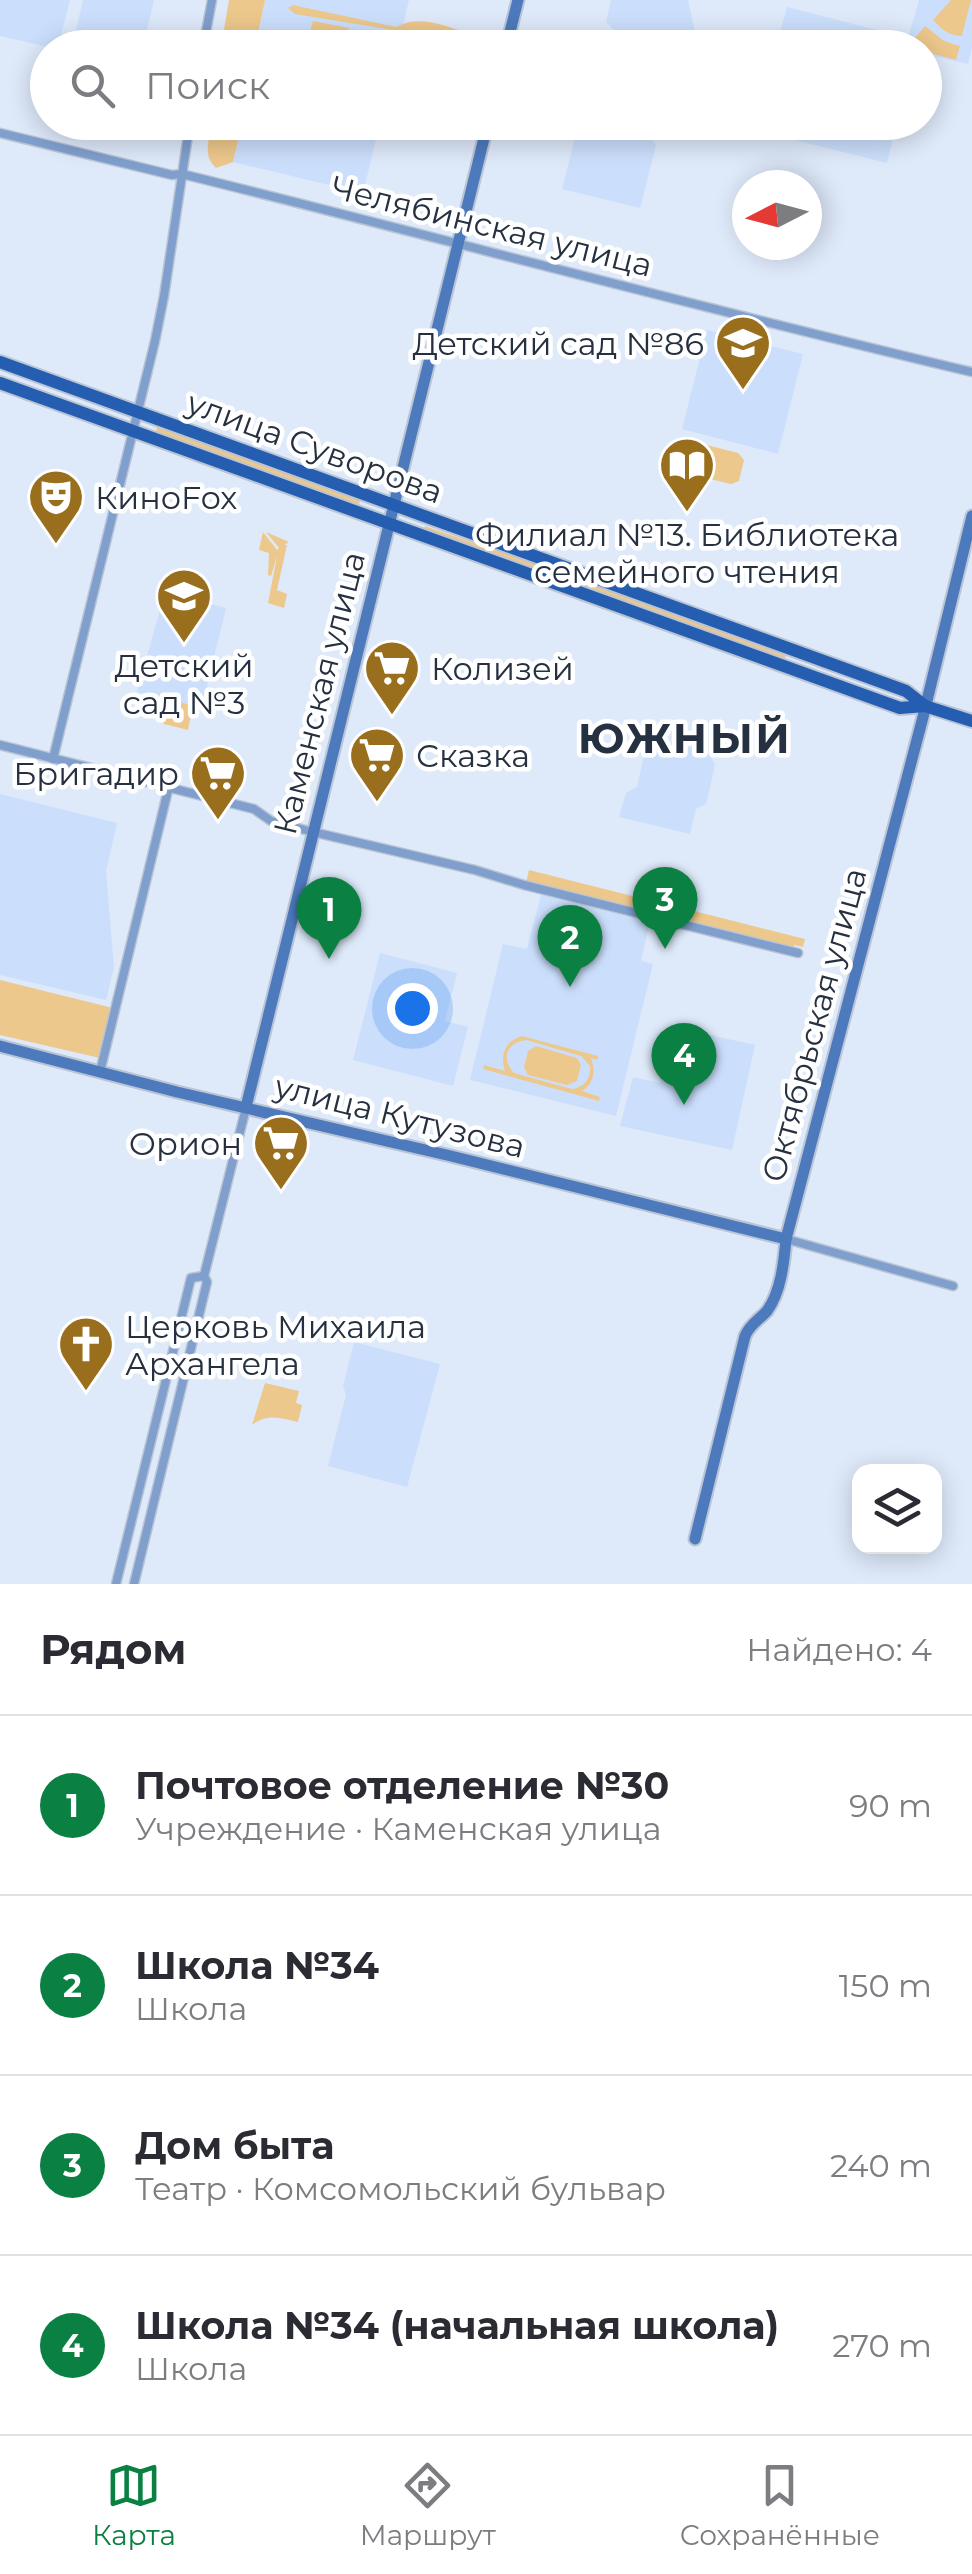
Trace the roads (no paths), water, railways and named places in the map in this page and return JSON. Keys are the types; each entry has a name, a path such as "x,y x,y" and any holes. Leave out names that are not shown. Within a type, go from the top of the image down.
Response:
{"main road":[{"name":"улица Суворова","path":"0,362 906,691 926,706"},
{"name":"улица Суворова","path":"0,383 900,708 926,706"},
{"path":"926,706 972,720"}],"street":[{"path":"206,30 212,0"},
{"path":"510,30 518,0"},
{"name":"Челябинская улица","path":"0,133 172,175 182,174 972,372"},
{"path":"53,759 164,296 187,140"},
{"name":"Каменская улица","path":"134,1584 208,1282 204,1276 484,140"},
{"name":"Октябрьская улица","path":"695,1539 745,1336 772,1300 783,1264 786,1239 972,516"},
{"path":"0,745 254,809 271,821 313,832 798,953"},
{"path":"100,1072 169,786"},
{"name":"улица Кутузова","path":"0,1046 786,1239"},
{"path":"786,1239 953,1286"},
{"name":"Каменская улица","path":"116,1584 191,1278 204,1276"}],"place":[{"name":"Детский сад №86","path":"743,392"},
{"name":"Филиал №13. Библиотека семейного чтения","path":"687,514"},
{"name":"КиноFox","path":"56,546"},
{"name":"Детский сад №3","path":"184,645"},
{"name":"Колизей","path":"392,717"},
{"name":"Сказка","path":"377,804"},
{"name":"Бригадир","path":"218,822"},
{"name":"Дом быта","path":"665,949"},
{"name":"Почтовое отделение №30","path":"329,959"},
{"name":"Школа №34","path":"570,987"},
{"name":"Школа №34 (начальная школа)","path":"684,1105"},
{"name":"Орион","path":"281,1192"},
{"name":"Церковь Михаила Архангела","path":"86,1393"}],"district":[{"name":"ЮЖНЫЙ","path":"685,738"}]}
